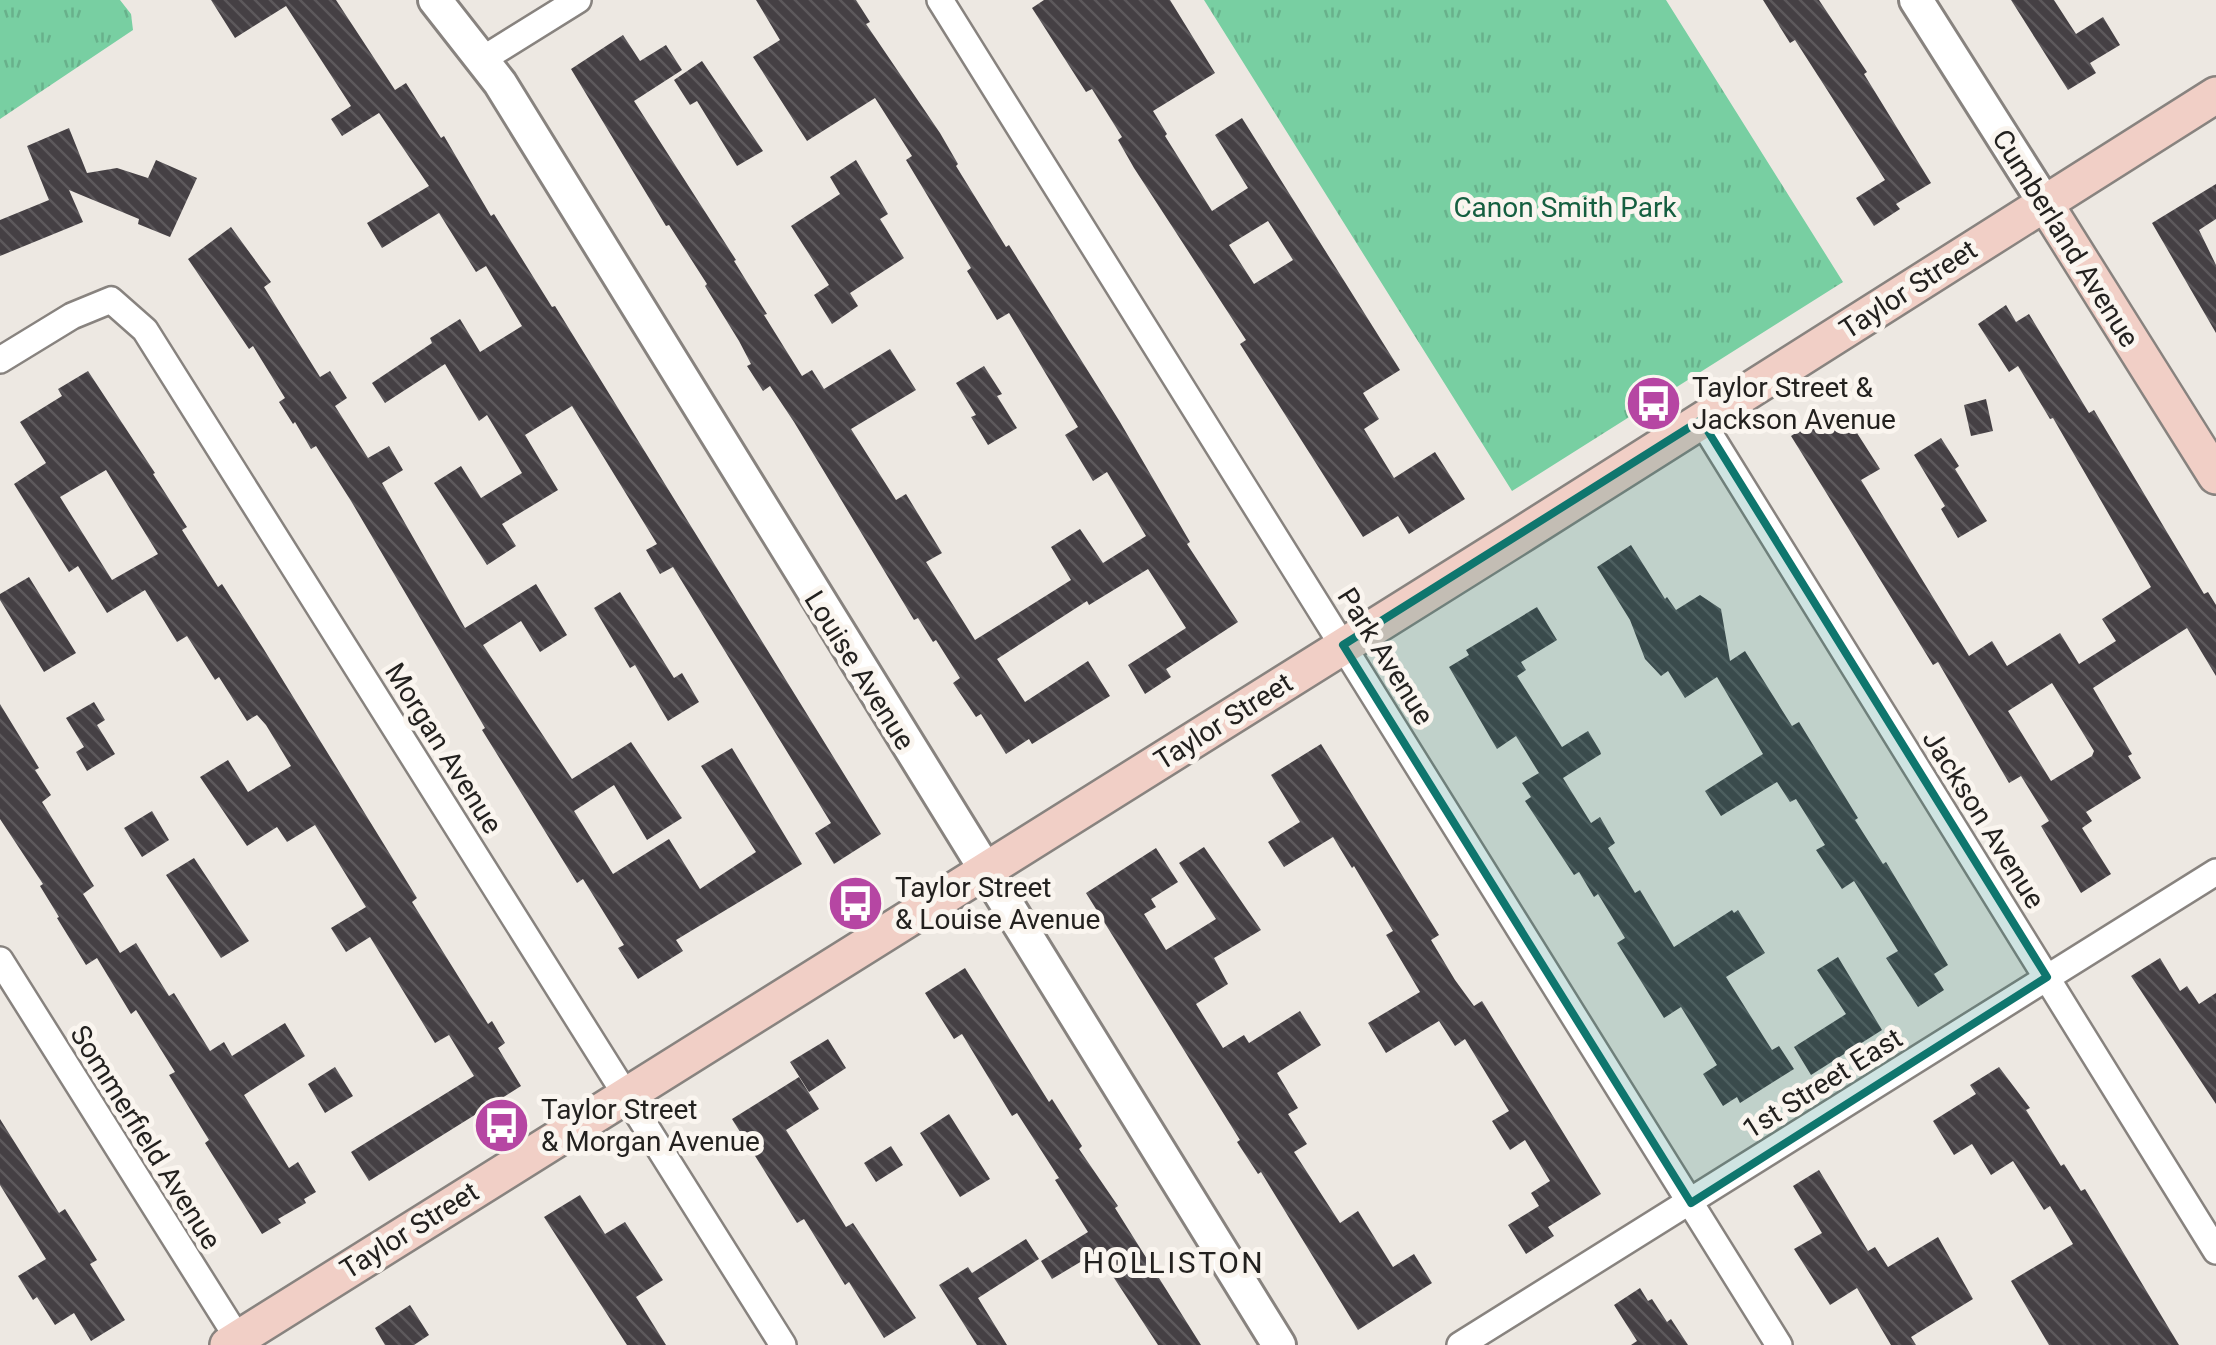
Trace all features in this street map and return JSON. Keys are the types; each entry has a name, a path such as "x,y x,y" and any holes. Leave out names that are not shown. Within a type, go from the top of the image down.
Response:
{"main road":[{"name":"Taylor Street","path":"236,1343 2216,95"},
{"name":"Cumberland Avenue","path":"2044,202 2216,476"}],"street":[{"name":"Louise Avenue","path":"435,0 483,59 1279,1345"},
{"path":"483,59 578,0"},
{"name":"Park Avenue","path":"940,0 1779,1345"},
{"name":"Cumberland Avenue","path":"1916,0 2044,202"},
{"name":"Morgan Avenue","path":"0,360 72,316 112,300 145,330 783,1345"},
{"name":"Jackson Avenue","path":"1701,420 2216,1251"},
{"name":"1st Street East","path":"1460,1345 2216,872"},
{"name":"Sommerfield Avenue","path":"0,960 236,1343"}],"highlighted area":[{"path":"1701,420 2047,977 1691,1203 1343,645"}],"green space":[{"path":"0,0 120,0 131,14 133,30 0,119"},
{"name":"Canon Smith Park","path":"1204,0 1666,0 1843,282 1512,491"}],"building":[{"path":"211,0 336,0 395,90 406,83 441,138 444,136 491,216 494,214 552,307 555,306 881,834 834,864 815,833 831,823 673,567 660,574 646,550 657,544 572,406 525,435 558,490 502,524 516,546 487,565 434,483 461,466 481,498 522,473 487,415 479,421 445,364 385,403 372,383 460,319 480,352 522,326 486,266 476,272 439,213 382,248 367,223 429,186 379,113 342,136 331,119 351,106 286,6 235,38"},
{"path":"756,0 856,0 870,22 866,24 940,133 1006,247 1009,245 1120,422 1190,542 1187,544 1238,622 1166,669 1171,677 1145,694 1128,665 1186,628 1148,569 1089,605 1087,601 997,659 1025,702 1088,661 1110,696 1032,744 1029,739 1006,754 981,714 976,717 953,683 960,678 936,640 933,642 918,618 914,620 770,386 763,391 747,366 751,364 707,284 669,225 666,226 571,69 623,35 640,61 666,45 682,70 634,101 736,260 802,376 812,370 824,389 890,349 916,390 851,429 896,500 906,494 942,553 926,562 975,640 1071,580 1051,547 1080,529 1103,563 1146,536 1107,472 1093,481 1065,435 1078,427 1009,313 997,320 967,271 971,268 906,160 912,156 875,98 807,141 753,57 780,40"},
{"path":"1044,0 1170,0 1215,73 1153,111 1165,136 1212,211 1248,188 1215,135 1242,118 1400,370 1363,393 1379,419 1364,429 1394,478 1435,452 1465,499 1409,534 1398,516 1363,537 1240,344 1246,340 1134,168 1118,140 1122,137 1092,89 1086,92 1032,8","holes":["1268,221 1293,260 1254,284 1229,245"]},
{"path":"1763,0 1819,0 1867,72 1864,74 1931,183 1896,204 1900,209 1874,226 1856,198 1885,180 1795,40 1790,43"},
{"path":"2011,0 2054,0 2076,34 2103,17 2120,45 2090,63 2096,73 2068,90"},
{"path":"702,61 763,151 737,166 697,101 690,105 674,80"},
{"path":"69,128 87,173 117,168 148,178 156,160 197,178 170,237 138,224 139,219 69,190 83,222 0,256 0,220 49,200 27,146"},
{"path":"856,160 888,214 880,219 904,258 850,293 858,306 832,324 814,295 829,285 791,226 840,194 830,177"},
{"path":"2216,184 2216,219 2199,230 2216,265 2216,333 2152,223"},
{"path":"231,227 271,282 264,287 320,377 330,371 347,398 335,406 368,458 389,446 403,470 382,483 465,628 536,584 567,635 540,652 521,621 483,645 572,779 631,742 682,818 647,840 614,785 574,811 613,874 669,839 700,889 756,852 701,766 732,748 802,864 676,940 683,951 638,979 618,948 624,945 583,879 577,883 482,730 485,728 351,501 316,446 311,449 279,402 285,398 253,346 249,349 188,259"},
{"path":"2006,305 2016,322 2029,314 2089,413 2094,410 2204,594 2208,592 2216,605 2216,676 2187,628 2093,688 2132,754 2128,756 2141,778 2086,812 2092,821 2082,828 2111,874 2081,893 2041,826 2049,821 2021,776 2009,783 1938,662 1933,665 1791,436 1822,416 1825,422 1843,411 1880,469 1861,480 1969,656 1992,641 2007,666 2060,633 2079,664 2116,641 2102,619 2151,587 2053,418 2050,419 2018,366 2009,372 1978,324","holes":["2052,683 2094,751 2051,781 2008,711"]},
{"path":"984,366 1017,428 988,445 971,417 976,415 956,383"},
{"path":"88,371 187,527 182,530 263,648 417,898 412,902 488,1024 492,1021 505,1043 498,1048 521,1086 369,1181 351,1152 474,1076 449,1035 435,1043 370,937 346,952 331,928 366,907 315,825 287,842 277,827 247,846 200,777 228,760 248,792 291,766 266,725 257,715 247,721 187,636 177,642 145,590 107,613 78,566 69,572 14,484 46,463 20,422 62,396 58,389","holes":["106,470 158,554 112,580 60,497"]},
{"path":"1986,399 1993,431 1971,436 1964,405"},
{"path":"1941,438 1987,521 1958,538 1941,509 1945,506 1914,455"},
{"path":"1631,545 1676,610 1700,595 1721,609 1730,661 1745,651 1792,726 1799,722 1858,818 1855,820 1883,864 1886,862 1948,965 1934,974 1944,990 1918,1007 1886,958 1898,951 1854,881 1842,889 1816,850 1825,845 1796,799 1790,802 1777,782 1721,816 1705,791 1763,754 1717,677 1685,698 1668,671 1661,676 1645,659 1630,620 1597,567"},
{"path":"29,577 76,653 44,672 0,600 0,594"},
{"path":"620,592 674,678 682,673 699,702 668,721 635,665 630,668 594,608"},
{"path":"1537,607 1557,640 1521,662 1526,670 1517,676 1562,747 1588,731 1600,751 1601,754 1563,778 1591,823 1600,817 1615,843 1608,848 1635,893 1640,890 1674,947 1732,910 1738,910 1765,953 1726,977 1772,1050 1779,1046 1794,1069 1740,1103 1737,1097 1723,1106 1703,1074 1717,1065 1681,1007 1664,1018 1617,943 1625,938 1598,894 1594,897 1579,872 1574,875 1525,801 1531,797 1522,783 1539,773 1516,736 1497,749 1449,667 1469,655 1466,650"},
{"path":"94,702 105,720 97,725 115,754 87,771 76,752 84,747 66,718"},
{"path":"0,704 51,795 42,802 94,886 83,894 120,953 136,943 169,996 174,993 210,1051 224,1042 232,1056 285,1023 305,1056 244,1095 289,1168 298,1162 316,1192 262,1234 205,1143 209,1140 169,1075 175,1072 136,1010 131,1014 97,958 86,965 40,886 43,884 0,819"},
{"path":"1321,744 1439,935 1431,940 1455,980 1474,1006 1482,1001 1601,1194 1548,1227 1554,1236 1526,1254 1508,1225 1539,1206 1531,1193 1550,1181 1525,1140 1510,1150 1492,1121 1509,1111 1465,1039 1455,1046 1439,1021 1386,1053 1368,1023 1420,992 1386,935 1393,931 1333,837 1284,867 1268,842 1300,822 1271,775"},
{"path":"152,811 169,840 142,857 124,828"},
{"path":"1204,847 1261,930 1214,958 1228,984 1196,1004 1223,1048 1244,1035 1249,1043 1300,1011 1321,1045 1277,1073 1298,1108 1288,1114 1307,1144 1294,1152 1340,1223 1358,1211 1393,1267 1414,1254 1432,1283 1358,1330 1261,1172 1258,1174 1237,1142 1240,1140 1086,893 1156,848 1178,882 1151,899 1156,907 1144,914 1166,950 1216,919 1179,863"},
{"path":"194,858 249,941 221,958 166,875"},
{"path":"1838,957 1882,1030 1811,1075 1794,1047 1846,1014 1817,970"},
{"path":"2160,958 2180,991 2187,986 2199,1004 2216,993 2216,1104 2131,976"},
{"path":"965,968 1049,1102 1052,1099 1082,1146 1079,1149 1201,1345 1158,1345 1097,1252 1052,1279 1041,1261 1088,1232 1017,1113 1012,1116 962,1034 954,1039 925,993"},
{"path":"828,1039 846,1068 809,1092 790,1062"},
{"path":"335,1067 353,1096 325,1113 308,1084"},
{"path":"1999,1067 2030,1108 2026,1110 2061,1166 2064,1164 2081,1191 2085,1189 2179,1345 2049,1345 2011,1281 2073,1244 2050,1206 2044,1210 2013,1161 1991,1175 1972,1144 1954,1155 1933,1121 1976,1094 1970,1085"},
{"path":"799,1077 819,1109 786,1130 846,1227 853,1223 916,1318 884,1338 804,1219 797,1223 732,1119"},
{"path":"949,1114 990,1179 960,1197 920,1133"},
{"path":"0,1119 59,1213 65,1209 97,1260 90,1264 125,1320 91,1341 74,1313 55,1325 18,1276 46,1259 0,1185"},
{"path":"891,1146 903,1165 876,1182 864,1163"},
{"path":"1819,1170 1868,1251 1875,1247 1888,1267 1938,1237 1973,1299 1911,1337 1916,1345 1891,1345 1857,1288 1830,1305 1794,1249 1822,1233 1793,1186"},
{"path":"580,1195 605,1234 625,1222 663,1280 636,1297 666,1345 627,1345 544,1217"},
{"path":"1026,1239 1039,1259 978,1298 1007,1345 977,1345 939,1285 968,1267 972,1273"},
{"path":"1640,1288 1667,1322 1671,1319 1688,1345 1631,1345 1637,1341 1614,1305"},
{"path":"410,1305 429,1335 414,1345 385,1345 375,1328"}],"place":[{"name":"Taylor Street & Jackson Avenue","path":"1653,403"},
{"name":"Taylor Street & Louise Avenue","path":"856,903"},
{"name":"Taylor Street & Morgan Avenue","path":"502,1125"}],"district":[{"name":"HOLLISTON","path":"1174,1263"}]}
